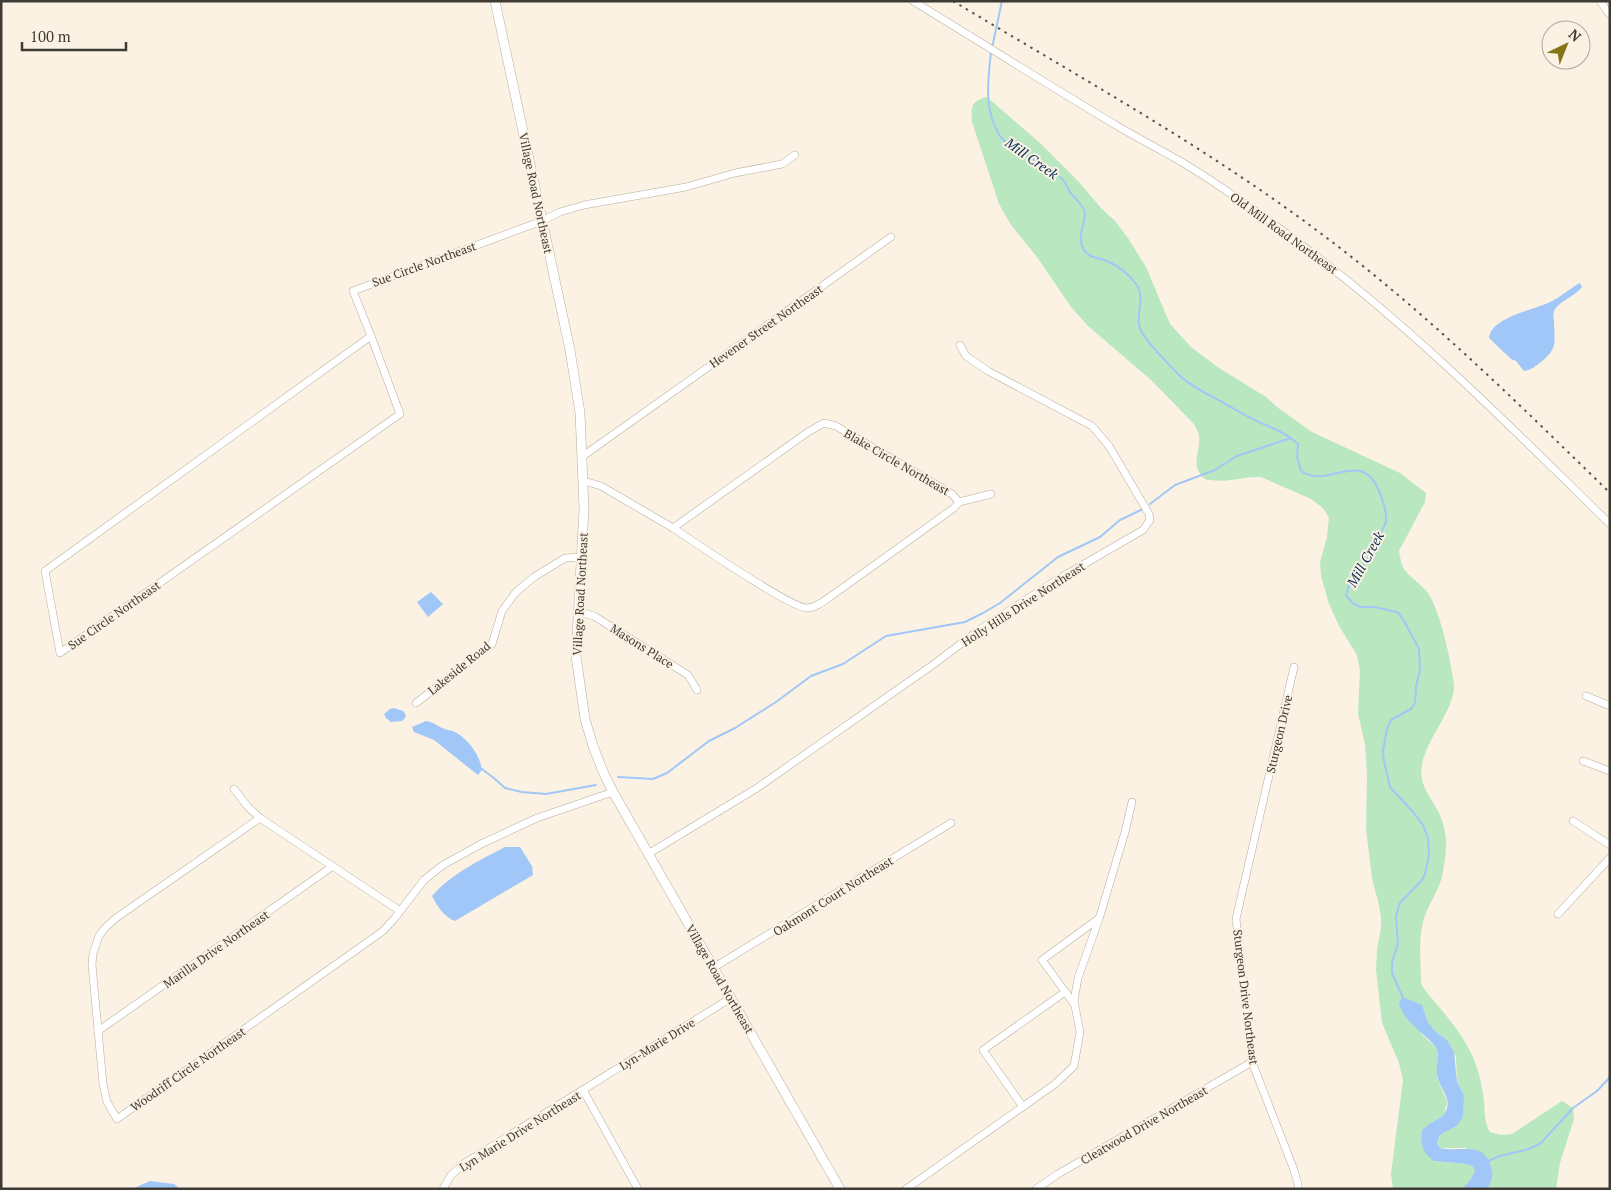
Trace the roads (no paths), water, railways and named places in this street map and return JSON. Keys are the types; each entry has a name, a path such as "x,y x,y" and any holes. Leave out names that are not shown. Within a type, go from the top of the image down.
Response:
{"main road":[{"name":"Village Road Northeast","path":"495,1 570,350 580,413 584,481 576,656 585,719 604,774 840,1189"}],"street":[{"name":"Old Mill Road Northeast","path":"913,1 1121,128 1191,168 1240,200 1310,251 1392,316 1446,364 1610,524"},
{"path":"1600,1 1610,14"},
{"path":"542,221 560,212 584,205 686,187 735,173 782,164 794,155"},
{"name":"Sue Circle Northeast","path":"372,336 45,570 60,653 400,414 372,336 353,291 542,221"},
{"name":"Hevener Street Northeast","path":"583,456 891,237"},
{"name":"Holly Hills Drive Northeast","path":"648,854 757,788 934,664 979,630 1060,578 1143,530 1150,520 1149,514 1109,446 1092,426 988,371 966,356 960,345"},
{"name":"Blake Circle Northeast","path":"584,481 602,486 673,528 781,597 805,608 817,606 954,508 959,502 952,494 836,426 824,423 808,432 673,528"},
{"path":"959,502 991,494"},
{"name":"Lakeside Road","path":"416,702 492,644 502,611 516,592 534,577 565,558 582,557"},
{"name":"Masons Place","path":"579,612 594,616 688,674 698,690"},
{"name":"Sturgeon Drive","path":"1264,801 1294,667"},
{"path":"1586,696 1610,706"},
{"path":"1584,761 1610,771"},
{"path":"234,789 248,807 260,818 400,911"},
{"name":"Woodriff Circle Northeast","path":"260,818 120,915 104,929 95,944 92,965 104,1094 117,1119 389,926 430,875 465,853 545,814 614,792"},
{"name":"Sturgeon Drive Northeast","path":"1264,801 1236,919 1252,1062 1294,1170 1298,1189"},
{"path":"906,1189 1055,1084 1074,1066 1080,1032 1074,1000 1078,978 1099,919 1132,802"},
{"path":"1573,821 1610,845"},
{"name":"Oakmont Court Northeast","path":"713,968 951,823"},
{"path":"1558,914 1610,858"},
{"name":"Marilla Drive Northeast","path":"98,1031 333,866"},
{"path":"1075,1006 1042,960 1099,919"},
{"path":"1023,1107 983,1050 1065,992"},
{"name":"Lyn-Marie Drive","path":"583,1090 731,998"},
{"name":"Cleatwood Drive Northeast","path":"1036,1189 1058,1174 1252,1062"},
{"name":"Lyn Marie Drive Northeast","path":"443,1189 451,1176 465,1163 583,1090 638,1189"}],"water":[{"path":"1580,283 1582,287 1555,309 1553,315 1555,339 1553,348 1547,357 1533,368 1524,371 1516,361 1511,359 1489,338 1497,325 1505,319 1550,302"},
{"path":"431,592 443,604 428,617 417,602"},
{"path":"394,708 403,711 406,715 402,721 391,722 386,718 384,714"},
{"path":"426,721 455,732 469,743 481,764 482,770 478,775 434,740 414,732 412,727"},
{"path":"505,847 520,847 532,866 533,875 455,921 447,917 432,896 457,874"},
{"path":"1403,997 1422,1005 1428,1022 1435,1031 1447,1040 1454,1052 1457,1082 1464,1095 1463,1116 1457,1126 1439,1137 1437,1143 1440,1148 1470,1149 1483,1153 1488,1159 1492,1173 1487,1189 1462,1189 1475,1171 1473,1167 1467,1164 1434,1161 1423,1148 1421,1140 1422,1131 1442,1116 1448,1104 1437,1075 1437,1050 1408,1020 1400,1008 1399,1002"},
{"path":"150,1181 174,1184 180,1189 132,1189"}],"waterway":[{"name":"Mill Creek","path":"992,48 1002,1"},
{"name":"Mill Creek","path":"991,52 988,94 991,114 998,133 1010,146 1055,173 1065,182 1070,192 1081,204 1085,213 1081,236 1084,250 1091,256 1107,261 1119,268 1136,284 1140,294 1139,325 1145,337 1156,351 1183,379 1193,386 1294,440 1298,444 1297,457 1301,471 1311,476 1322,476 1354,470 1363,472 1372,478 1379,491 1385,510 1386,522 1371,554 1349,585 1346,596 1354,604 1361,607 1374,607 1397,612 1403,619 1419,649 1420,670 1416,686 1415,703 1411,709 1391,720 1387,729 1383,751 1390,787 1423,825 1428,838 1429,855 1425,874 1422,880 1400,903 1396,916 1398,944 1392,962 1392,973 1403,998"},
{"path":"1150,504 1175,485 1215,470 1237,456 1291,438"},
{"path":"618,777 653,779 667,773 709,741 735,728 776,702 811,676 843,664 886,636 965,622 983,613 1000,603 1058,557 1100,537 1120,520 1143,509"},
{"path":"482,769 505,788 522,792 546,794 596,785"},
{"path":"1488,1161 1529,1149 1541,1143 1573,1108 1597,1091 1610,1077"}],"railway":[{"path":"953,1 1199,149 1340,248 1445,336 1610,493"}]}
